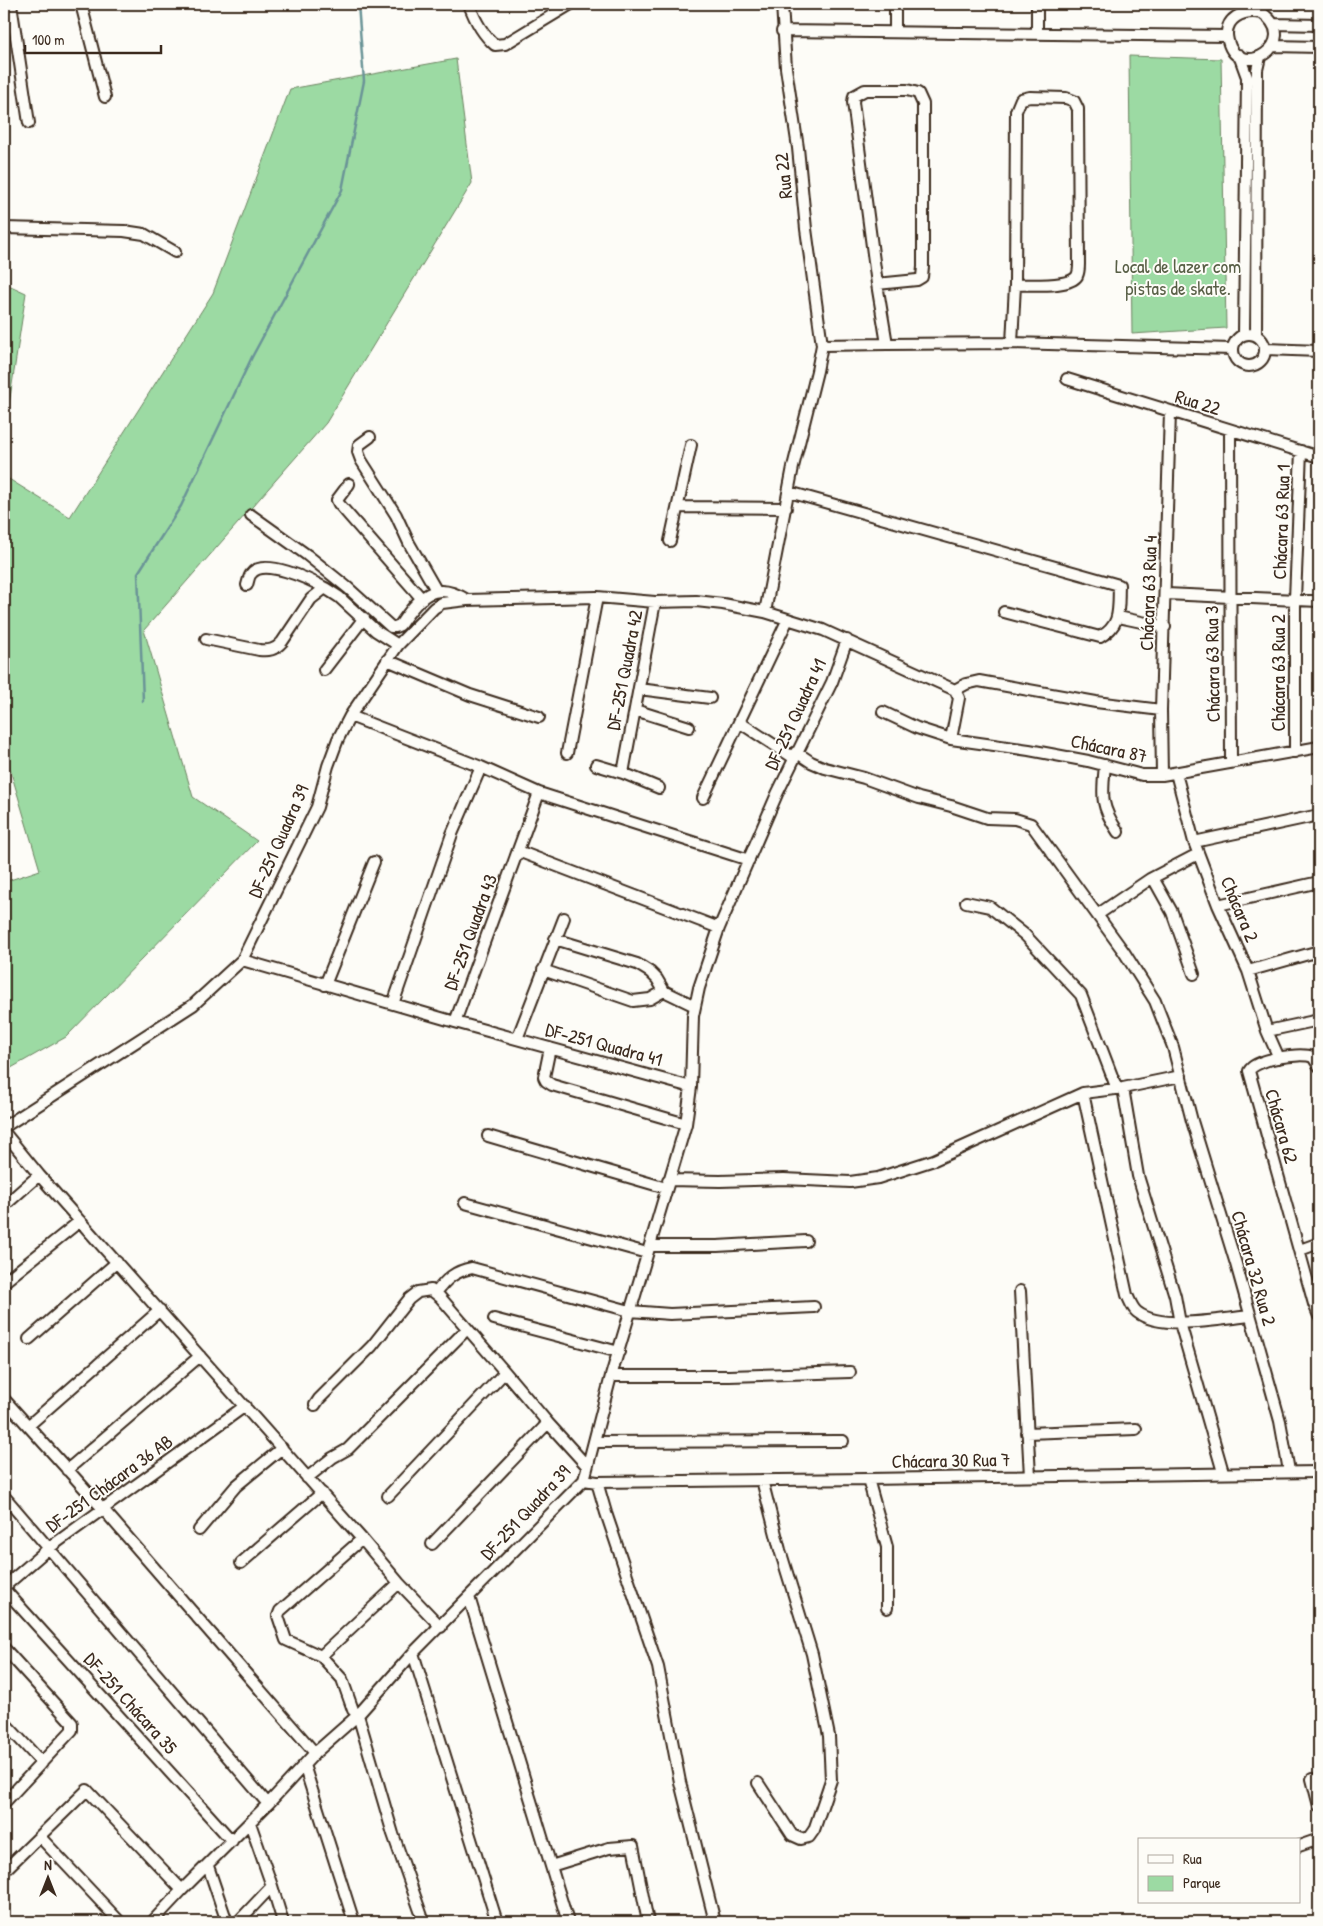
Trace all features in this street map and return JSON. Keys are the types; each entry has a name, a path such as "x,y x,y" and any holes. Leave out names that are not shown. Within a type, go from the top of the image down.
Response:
{"street":[{"path":"11,4 29,123"},
{"path":"81,4 105,97"},
{"path":"469,4 473,16 495,45 505,44 571,4"},
{"name":"Rua 22","path":"782,4 782,31 822,345"},
{"path":"895,4 895,32"},
{"path":"1037,4 1037,33"},
{"path":"1239,56 1246,58 1260,57 1268,53 1273,46 1276,35 1273,24 1261,8 1252,11 1243,8 1228,27 1227,36 1230,47 1239,56 1247,77 1244,334"},
{"path":"1273,24 1319,25"},
{"path":"782,31 1227,36"},
{"path":"1273,46 1319,47"},
{"path":"1256,335 1257,80 1260,57"},
{"path":"877,284 917,280 922,276 923,104 918,93 906,90 865,90 854,96 853,102 877,284 887,344"},
{"path":"1012,343 1015,285 1016,111 1021,99 1030,97 1066,98 1074,101 1078,109 1078,274 1065,283 1015,285"},
{"path":"4,228 124,231 144,234 176,252"},
{"path":"1244,334 1256,335 1264,340 1265,358 1258,364 1250,367 1241,364 1235,358 1232,349 1238,337 1244,334"},
{"path":"765,612 788,492 822,345 1012,343 1232,349"},
{"path":"1266,349 1319,350"},
{"name":"Rua 22","path":"1067,379 1319,457"},
{"name":"Chácara 63 Rua 4","path":"1162,775 1161,710 1170,412"},
{"path":"1230,430 1230,596"},
{"path":"370,437 359,445 358,452 361,460 396,515 436,590"},
{"path":"670,540 691,445"},
{"name":"Chácara 63 Rua 1","path":"1301,451 1295,599 1319,601"},
{"path":"349,484 337,500 339,504 422,599"},
{"path":"788,492 1119,585 1118,617 1110,631 1100,637 1004,612"},
{"path":"678,508 786,508"},
{"path":"251,515 307,555 348,588 391,627 400,625 422,599 436,590 448,591 467,600"},
{"path":"247,585 250,574 258,568 267,566 311,580 339,597 376,631 398,644"},
{"path":"206,639 258,650 267,651 276,648 311,599 325,588"},
{"name":"Chácara 63 Rua 3","path":"1166,594 1230,596 1231,764"},
{"name":"Chácara 63 Rua 2","path":"1230,596 1295,599 1295,752"},
{"path":"567,753 597,597"},
{"name":"DF-251 Quadra 39","path":"4,1127 193,1005 242,960 317,807 328,766 338,739 350,716 398,644 434,608 442,603 467,600 597,597"},
{"name":"DF-251 Quadra 42","path":"597,597 655,602 623,773"},
{"name":"DF-251 Quadra 41","path":"455,1022 691,1086 691,1041 695,1006 719,928 795,755 832,682 847,640 823,630 765,612 696,601 655,602"},
{"path":"1118,617 1165,627"},
{"path":"324,670 364,618"},
{"path":"703,798 788,619"},
{"path":"847,640 955,690 959,698 951,739"},
{"path":"387,660 470,695 539,717"},
{"path":"955,690 966,684 979,681 1096,702 1161,710"},
{"path":"639,689 710,698"},
{"path":"635,710 689,728"},
{"name":"Chácara 87","path":"883,712 917,728 951,739 1029,750 1105,765 1142,775 1162,775 1319,747"},
{"path":"350,716 481,767 539,793 749,860"},
{"name":"Chácara 32 Rua 2","path":"738,722 795,755 824,768 864,778 919,798 987,818 1015,819 1031,824 1124,952 1155,1001 1173,1047 1192,1122 1280,1421 1289,1471"},
{"path":"596,765 623,773 659,788"},
{"path":"1105,765 1102,798 1107,815 1118,832"},
{"path":"393,1004 452,834 481,767"},
{"name":"Chácara 2","path":"1176,772 1198,854 1218,905 1248,971 1267,1031 1278,1058"},
{"name":"DF-251 Quadra 43","path":"455,1022 539,793"},
{"path":"1194,842 1319,815"},
{"path":"518,851 719,928"},
{"path":"1097,915 1153,878 1198,854"},
{"path":"325,984 374,862"},
{"path":"1153,878 1172,912 1194,974"},
{"path":"1218,905 1319,882"},
{"path":"966,902 990,907 1025,935 1081,995 1120,1089 1138,1176 1175,1296 1180,1323 1223,1472"},
{"name":"DF-251 Quadra 41","path":"517,1039 564,918"},
{"path":"556,940 637,964 650,972 664,991 695,1006"},
{"path":"1248,971 1319,951"},
{"path":"242,960 455,1022"},
{"path":"544,970 633,1001 650,999 664,991"},
{"path":"1267,1031 1319,1020"},
{"path":"550,1048 544,1076 546,1081 552,1085 686,1124"},
{"path":"1278,1058 1308,1055 1313,1057 1319,1066"},
{"name":"Chácara 62","path":"1278,1058 1249,1069 1249,1076 1319,1316"},
{"path":"488,1136 667,1184 784,1179 850,1182 878,1178 904,1171 942,1157 1083,1093 1120,1089 1181,1076"},
{"name":"DF-251 Quadra 39","path":"152,1922 161,1918 182,1890 250,1823 315,1753 358,1715 413,1653 584,1480 611,1376 686,1124 691,1086"},
{"path":"1083,1093 1127,1295 1135,1311 1148,1318 1180,1323 1250,1316"},
{"path":"4,1132 39,1175 440,1627"},
{"path":"4,1206 39,1175"},
{"path":"465,1203 649,1249 806,1241"},
{"path":"4,1282 80,1221"},
{"path":"1300,1250 1319,1243"},
{"path":"29,1339 117,1262"},
{"path":"436,1292 452,1275 461,1270 472,1268 630,1311 670,1314 814,1307"},
{"path":"314,1405 379,1338 409,1299 418,1292 431,1290 436,1292 587,1466"},
{"path":"1020,1291 1030,1476"},
{"path":"28,1426 160,1310"},
{"path":"494,1319 618,1352"},
{"path":"307,1478 332,1458 348,1449 467,1329"},
{"path":"67,1470 200,1356"},
{"path":"388,1496 506,1372"},
{"path":"611,1376 729,1376 850,1372"},
{"path":"4,1399 103,1509 315,1753"},
{"name":"DF-251 Chácara 36 AB","path":"4,1496 49,1548 245,1406"},
{"path":"432,1544 548,1423"},
{"path":"1027,1433 1136,1429"},
{"path":"594,1442 843,1441"},
{"path":"199,1530 236,1486 282,1448"},
{"name":"Chácara 30 Rua 7","path":"584,1480 597,1482 1319,1472"},
{"path":"868,1479 887,1547 886,1608"},
{"path":"758,1783 792,1835 801,1839 809,1837 814,1830 831,1780 829,1736 812,1654 780,1550 762,1480"},
{"path":"597,1482 658,1667 680,1782 715,1922"},
{"path":"241,1563 322,1493"},
{"path":"362,1539 278,1613 286,1640 321,1656 342,1679 353,1710 358,1715 393,1834 424,1922"},
{"path":"4,1588 49,1548"},
{"name":"DF-251 Chácara 35","path":"49,1548 268,1804"},
{"path":"321,1656 399,1583"},
{"name":"DF-251 Chácara 35","path":"4,1588 232,1841"},
{"path":"469,1597 568,1922"},
{"path":"4,1648 72,1724 71,1734 4,1803"},
{"path":"413,1653 497,1922"},
{"path":"4,1722 42,1763"},
{"path":"304,1765 354,1922"},
{"path":"1312,1779 1319,1806"},
{"path":"4,1871 87,1790 182,1890"},
{"path":"250,1823 283,1922"},
{"path":"40,1837 120,1922"},
{"path":"1300,1846 1319,1839"},
{"path":"551,1866 610,1848 632,1846 648,1922"},
{"path":"208,1866 227,1922"},
{"path":"238,1922 272,1886"}],"green space":[{"name":"Local de lazer com pistas de skate.","path":"1129,56 1221,59 1226,328 1132,334"},
{"path":"456,59 472,183 326,423 144,630 193,797 257,841 66,1037 4,1072 4,882 40,870 4,749 4,476 70,517 213,293 290,89"},
{"path":"4,283 26,293 4,437"}],"waterway":[{"path":"143,701 138,573 181,506 252,357 342,190 364,81 358,4"}]}
